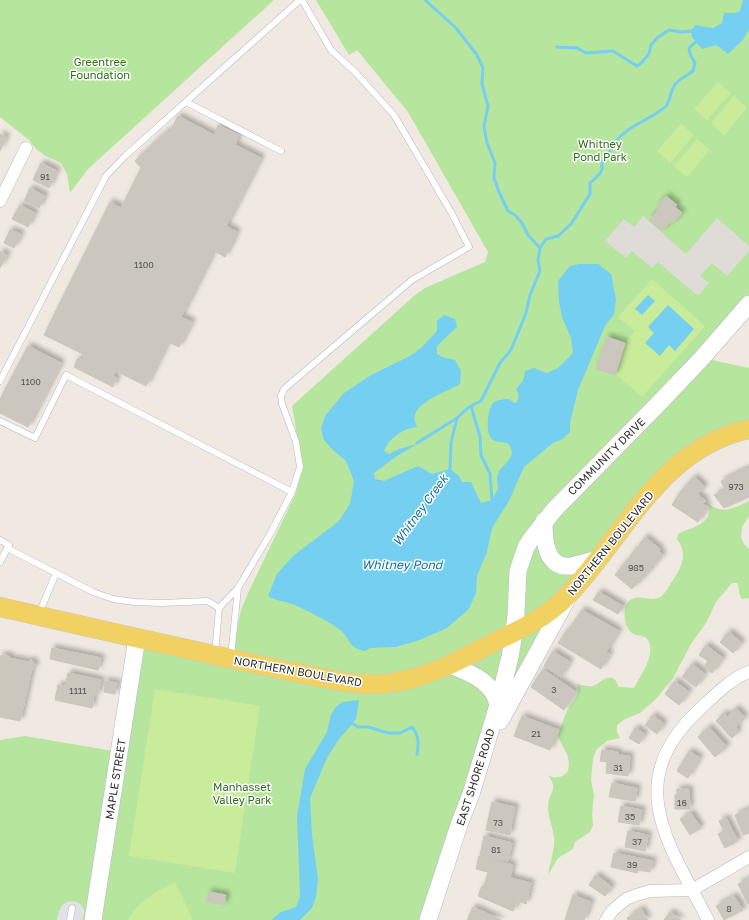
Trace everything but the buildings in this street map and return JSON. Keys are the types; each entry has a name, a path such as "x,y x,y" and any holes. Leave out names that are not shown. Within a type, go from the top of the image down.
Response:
{"main road":[{"name":"COMMUNITY DRIVE","path":"514,633 518,571 522,557 532,538 544,521 661,402 749,304"},
{"name":"NORTHERN BOULEVARD","path":"0,607 347,683 373,684 406,680 450,665 543,617 570,593 599,559 643,501 666,475 703,446 720,437 749,429"},
{"path":"544,521 545,546 550,556 558,563 572,566 599,559"},
{"path":"484,751 570,593"},
{"name":"EAST SHORE ROAD","path":"428,920 484,751 510,657 514,633"},
{"name":"MAPLE STREET","path":"93,920 137,638"},
{"path":"450,665 479,678 493,692 498,704"}],"street":[{"path":"0,201 26,148"},
{"path":"708,920 665,835 659,815 657,794 659,773 666,753 682,727 718,693 742,674 749,672"},
{"path":"606,920 626,899 650,891 692,890 749,857"}],"lane":[{"path":"0,381 106,176 125,156 301,0 331,50 355,72 394,114 451,212 468,247 412,280 284,389 281,396 282,404 296,442 300,467 292,492 269,536 238,588 219,608 223,657"},
{"path":"186,102 281,151"},
{"path":"0,421 35,438 66,375 292,492"},
{"path":"0,540 9,545 0,562"},
{"path":"7,548 93,592 113,599 135,602 162,603 208,601 219,608"},
{"path":"39,616 56,573"},
{"path":"223,657 238,588"},
{"path":"70,920 72,908"}],"shaded area":[{"path":"643,216 686,254 717,218 749,246 749,251 727,276 712,263 700,276 709,283 698,296 658,262 652,268 632,251 626,258 605,241 624,219 634,227"},
{"path":"61,897 85,903 82,920 57,920"}],"green space":[{"name":"Greentree Foundation","path":"0,0 274,0 88,169 70,193 67,174 61,163 44,155 36,149 29,140 0,117"},
{"name":"Whitney Pond Park","path":"316,0 749,0 749,304 702,358 749,368 749,429 703,446 599,559 484,751 428,920 82,920 84,911 83,907 81,904 71,901 65,903 62,907 57,920 0,920 0,740 25,736 119,752 137,638 231,659 241,610 296,493 302,465 292,406 415,295 425,288 485,262 488,252 408,112 357,50 349,55"},
{"path":"718,82 731,93 707,120 694,109"},
{"path":"734,96 747,108 724,135 711,123"},
{"path":"681,124 694,135 670,163 657,151"},
{"path":"697,139 710,150 687,177 674,166"},
{"path":"652,279 705,326 642,397 617,375 627,340 635,331 618,317"},
{"path":"749,501 749,516 742,527 741,537 744,544 749,549 749,598 742,599 737,583 732,583 716,602 706,623 691,644 673,678 656,699 640,713 625,719 617,725 617,732 620,738 607,741 596,750 593,759 591,780 594,795 592,813 593,825 590,832 575,842 573,849 558,858 548,875 554,843 548,807 553,784 548,775 559,777 568,771 568,756 558,735 566,713 577,695 577,684 593,686 606,678 611,678 615,680 619,687 634,688 647,663 650,646 646,637 632,633 627,627 625,618 626,605 631,599 656,599 665,593 678,572 682,561 683,551 677,539 678,534 704,521 708,517 709,505 725,510 734,508"},
{"name":"Manhasset Valley Park","path":"155,689 260,706 235,873 129,856"},
{"path":"175,882 193,920 128,920 137,907 143,902 155,893"}],"water":[{"path":"743,0 749,0 749,29 743,40 728,54 716,45 702,49 692,37 691,31 695,25 713,28 722,23 724,13 735,13 740,11"},
{"name":"Whitney Pond","path":"580,264 598,264 611,274 616,299 614,314 605,326 578,390 570,423 570,432 563,439 553,443 524,467 509,501 492,528 487,552 477,576 476,593 469,609 447,628 420,640 396,647 370,648 365,651 352,645 343,632 323,619 297,606 268,596 277,574 293,556 339,521 350,504 354,481 346,461 324,440 321,429 325,416 344,393 371,375 410,356 421,348 437,331 437,321 444,315 455,319 457,327 437,346 437,354 442,357 455,360 461,371 460,384 430,399 420,407 415,416 417,427 407,429 398,434 389,442 384,451 389,454 399,449 417,444 394,458 374,473 375,479 384,481 418,466 432,474 450,469 459,476 462,482 471,482 481,503 492,500 498,489 497,477 499,471 512,454 508,443 494,441 490,437 488,428 489,411 493,403 499,400 509,399 514,403 517,402 519,395 516,389 523,381 525,371 534,368 547,373 558,368 573,353 571,338 562,317 559,302 558,281 570,266"},
{"path":"648,295 655,301 642,315 635,309"},
{"path":"668,305 694,329 675,351 669,345 660,356 645,343 654,333 648,327"},
{"path":"359,700 356,719 339,739 327,758 310,798 312,835 318,879 316,897 312,908 300,920 271,920 281,912 296,907 300,897 297,816 305,769 327,732 331,715 335,708 342,702"}],"waterway":[{"name":"Whitney Creek","path":"425,0 456,28 477,55 483,68 482,84 488,106 484,126 487,143 495,163 494,178 508,211 515,215 522,223 528,235 540,248"},
{"path":"557,47 577,48 586,53 613,51 637,66 649,54 651,45 657,38 669,30 680,32 693,31"},
{"path":"450,469 451,443 457,418 469,407 481,401 500,363 511,350 526,313 530,295 540,271 538,260 540,248 546,239 558,236 571,224 590,194 590,183 600,173 602,163 615,142 634,126 654,115 666,106 676,84 680,79 693,71 695,63 690,54 689,48 698,40"},
{"path":"471,406 480,437 481,455 490,474 492,500"},
{"path":"417,443 457,418"},
{"path":"350,722 358,727 368,727 388,733 400,733 412,727 418,740 417,754"}]}
